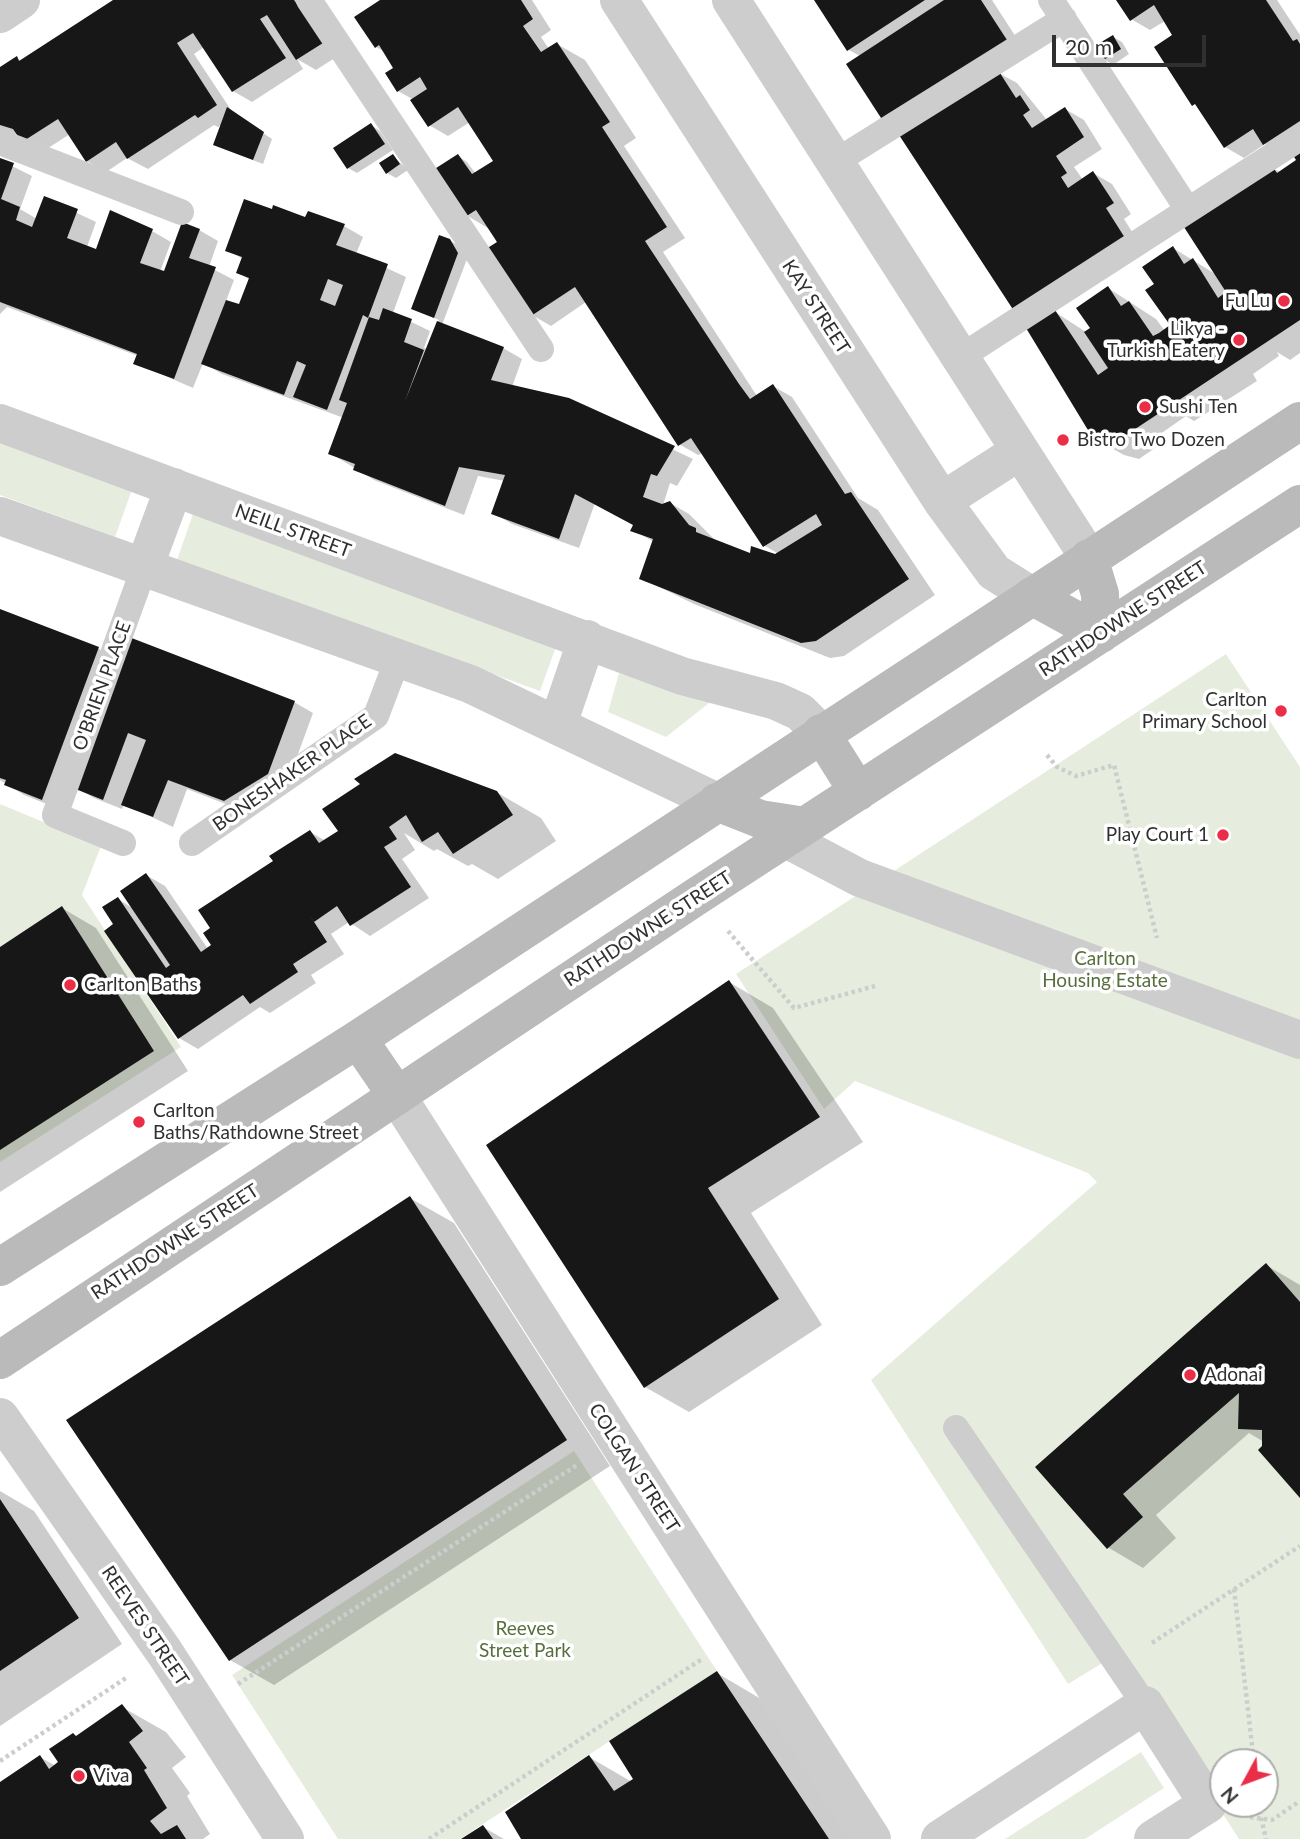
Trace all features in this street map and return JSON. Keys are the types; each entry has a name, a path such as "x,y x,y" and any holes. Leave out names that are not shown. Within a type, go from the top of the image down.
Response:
{"main road":[{"path":"0,1267 358,1039 1300,421"},
{"name":"RATHDOWNE STREET","path":"0,1360 697,895 1300,504"},
{"path":"1089,558 1100,594 1101,634"},
{"path":"1032,596 1101,634"},
{"path":"821,733 858,792"},
{"path":"717,802 795,833"},
{"path":"358,1039 397,1096"}],"street":[{"path":"0,14 21,0"},
{"name":"KAY STREET","path":"619,0 942,501 994,572 1032,596"},
{"path":"731,0 1089,558"},
{"name":"NEILL STREET","path":"0,423 692,679 776,701 800,712 821,733"},
{"path":"942,501 1020,451"},
{"name":"O'BRIEN PLACE","path":"144,568 174,487"},
{"path":"0,516 501,697 717,802"},
{"path":"558,724 587,639"},
{"path":"795,833 860,878 1300,1040"},
{"name":"COLGAN STREET","path":"397,1096 872,1839"},
{"name":"REEVES STREET","path":"0,1417 165,1653 285,1839"},
{"path":"940,1839 1145,1705 1208,1804 1153,1839"}],"lane":[{"path":"309,0 541,349"},
{"path":"835,162 1057,9 1188,210"},
{"path":"959,358 1300,138"},
{"path":"0,142 181,212"},
{"name":"O'BRIEN PLACE","path":"123,843 55,816 144,568"},
{"name":"BONESHAKER PLACE","path":"192,843 376,716 398,658"},
{"path":"956,1428 1145,1705"}],"path":[{"path":"1047,755 1057,767 1076,776 1114,765 1170,993"},
{"path":"697,895 794,1008 875,986"},
{"path":"201,1708 616,1439"},
{"path":"1145,1705 1137,1653 1300,1546"},
{"path":"1234,1589 1252,1748"},
{"path":"429,1839 741,1634"},
{"path":"0,1761 165,1653"},
{"path":"1261,1818 1266,1839"}],"green space":[{"path":"0,438 133,487 115,537 0,495"},
{"path":"194,511 558,641 540,691 177,560"},
{"name":"Carlton Housing Estate","path":"1226,654 1300,767 1300,1839 1239,1839 1225,1818 1279,1818 1279,1748 1209,1748 1209,1792 1119,1653 1068,1684 871,1380 1097,1182 1088,1173 855,1081 824,1109 736,974"},
{"path":"619,673 713,700 666,737 608,712"},
{"name":"Carlton Baths","path":"0,804 101,846 82,895 181,1047 0,1162"},
{"name":"Reeves Street Park","path":"574,1451 717,1671 460,1839 338,1839 232,1675"},
{"path":"1141,1752 1164,1788 1085,1839 1005,1839"}],"building":[{"path":"113,0 294,0 323,43 296,60 267,15 260,19 286,58 232,92 193,33 177,43 217,105 198,118 195,115 127,159 116,142 86,162 58,119 22,142 13,129 0,125 0,67 17,56 19,61"},
{"path":"380,0 521,0 533,19 523,26 541,52 557,42 610,122 602,127 667,227 645,241 739,384 750,399 773,384 845,494 851,492 909,579 816,641 801,643 639,579 653,539 630,531 633,525 575,494 559,539 491,514 505,475 459,467 445,506 353,470 355,464 328,454 347,403 339,400 369,317 379,320 383,308 412,319 404,342 424,350 405,401 437,321 504,347 491,380 569,398 675,446 657,476 651,474 643,497 662,504 670,501 689,525 696,528 696,532 750,553 751,546 775,554 822,525 816,514 763,547 691,438 678,446 575,287 531,316 486,249 497,242 476,210 465,217 433,170 458,154 472,174 493,161 458,107 428,127 410,100 427,89 420,77 397,92 385,73 393,68 379,45 375,48 354,17"},
{"path":"814,0 925,0 847,51"},
{"path":"944,0 981,0 1007,40 883,121 846,64"},
{"path":"1116,0 1266,0 1293,41 1297,39 1300,44 1300,121 1263,145 1253,129 1224,148 1195,104 1192,106 1154,47 1172,35 1154,5 1130,21"},
{"path":"1113,35 1121,49 1102,61 1093,47"},
{"path":"998,70 1016,98 1020,95 1030,110 1023,115 1032,128 1065,107 1084,137 1056,156 1067,173 1061,177 1068,188 1093,171 1114,203 1106,208 1125,238 1014,311 899,135"},
{"path":"227,107 264,132 253,160 213,145"},
{"path":"371,123 385,144 347,169 333,148"},
{"path":"1300,147 1300,320 1111,445 1094,440 1026,328 1055,310 1098,375 1108,368 1084,332 1090,328 1076,308 1108,286 1121,306 1129,301 1153,336 1159,333 1170,325 1145,290 1154,284 1142,267 1173,246 1184,264 1193,258 1218,298 1226,292 1182,224 1271,165 1277,173 1296,160 1291,152"},
{"path":"393,154 400,164 386,174 379,163"},
{"path":"0,158 14,163 1,199 20,207 16,220 32,227 44,196 78,209 67,238 96,249 110,210 153,229 140,263 164,271 182,222 200,229 189,258 216,267 174,379 133,364 137,354 0,302"},
{"path":"244,199 272,209 273,205 305,217 308,211 345,224 336,245 388,264 368,318 363,315 327,410 293,397 306,365 297,361 284,395 201,364 226,300 239,304 249,278 236,273 242,257 225,251","holes":["328,279 343,285 335,306 320,300"]},
{"path":"439,235 450,239 458,253 434,318 411,309"},
{"path":"0,609 99,647 42,800 4,785 6,780 0,778"},
{"path":"129,637 295,701 268,774 224,801 168,780 153,817 121,805 146,740 128,733 103,800 73,788"},
{"path":"395,753 497,791 513,815 453,854 438,832 422,842 406,815 389,827 397,839 384,847 411,887 350,926 337,906 314,922 327,942 293,964 298,972 250,1004 243,995 178,1039 104,931 113,924 102,907 118,897 166,968 170,965 120,891 146,873 201,952 211,945 203,933 210,928 198,910 273,861 269,856 310,830 319,843 338,831 322,809 360,784 354,779"},
{"path":"62,906 154,1051 0,1150 0,947"},
{"path":"729,980 820,1117 708,1188 779,1299 644,1388 486,1145"},
{"path":"410,1196 567,1440 229,1661 66,1420"},
{"path":"1266,1263 1300,1302 1300,1498 1258,1450 1262,1446 1262,1430 1238,1429 1239,1393 1123,1494 1143,1517 1107,1549 1035,1467"},
{"path":"0,1499 79,1618 0,1671"},
{"path":"717,1671 829,1839 521,1839 505,1812 589,1755 614,1791 633,1779 609,1741"},
{"name":"Viva","path":"122,1704 143,1731 129,1742 147,1768 144,1770 167,1808 150,1821 161,1834 177,1825 186,1839 0,1839 0,1782 40,1755 49,1769 58,1762 49,1749 73,1733 76,1736"},
{"path":"483,1825 493,1839 461,1839"}],"place":[{"name":"Fu Lu","path":"1284,301"},
{"name":"Likya - Turkish Eatery","path":"1239,340"},
{"name":"Sushi Ten","path":"1145,407"},
{"name":"Bistro Two Dozen","path":"1063,440"},
{"name":"Carlton Primary School","path":"1281,711"},
{"name":"Play Court 1","path":"1223,835"},
{"name":"Carlton Baths","path":"70,985"},
{"name":"Carlton Baths/Rathdowne Street","path":"139,1122"},
{"name":"Adonai","path":"1190,1375"},
{"name":"Viva","path":"79,1776"}]}
